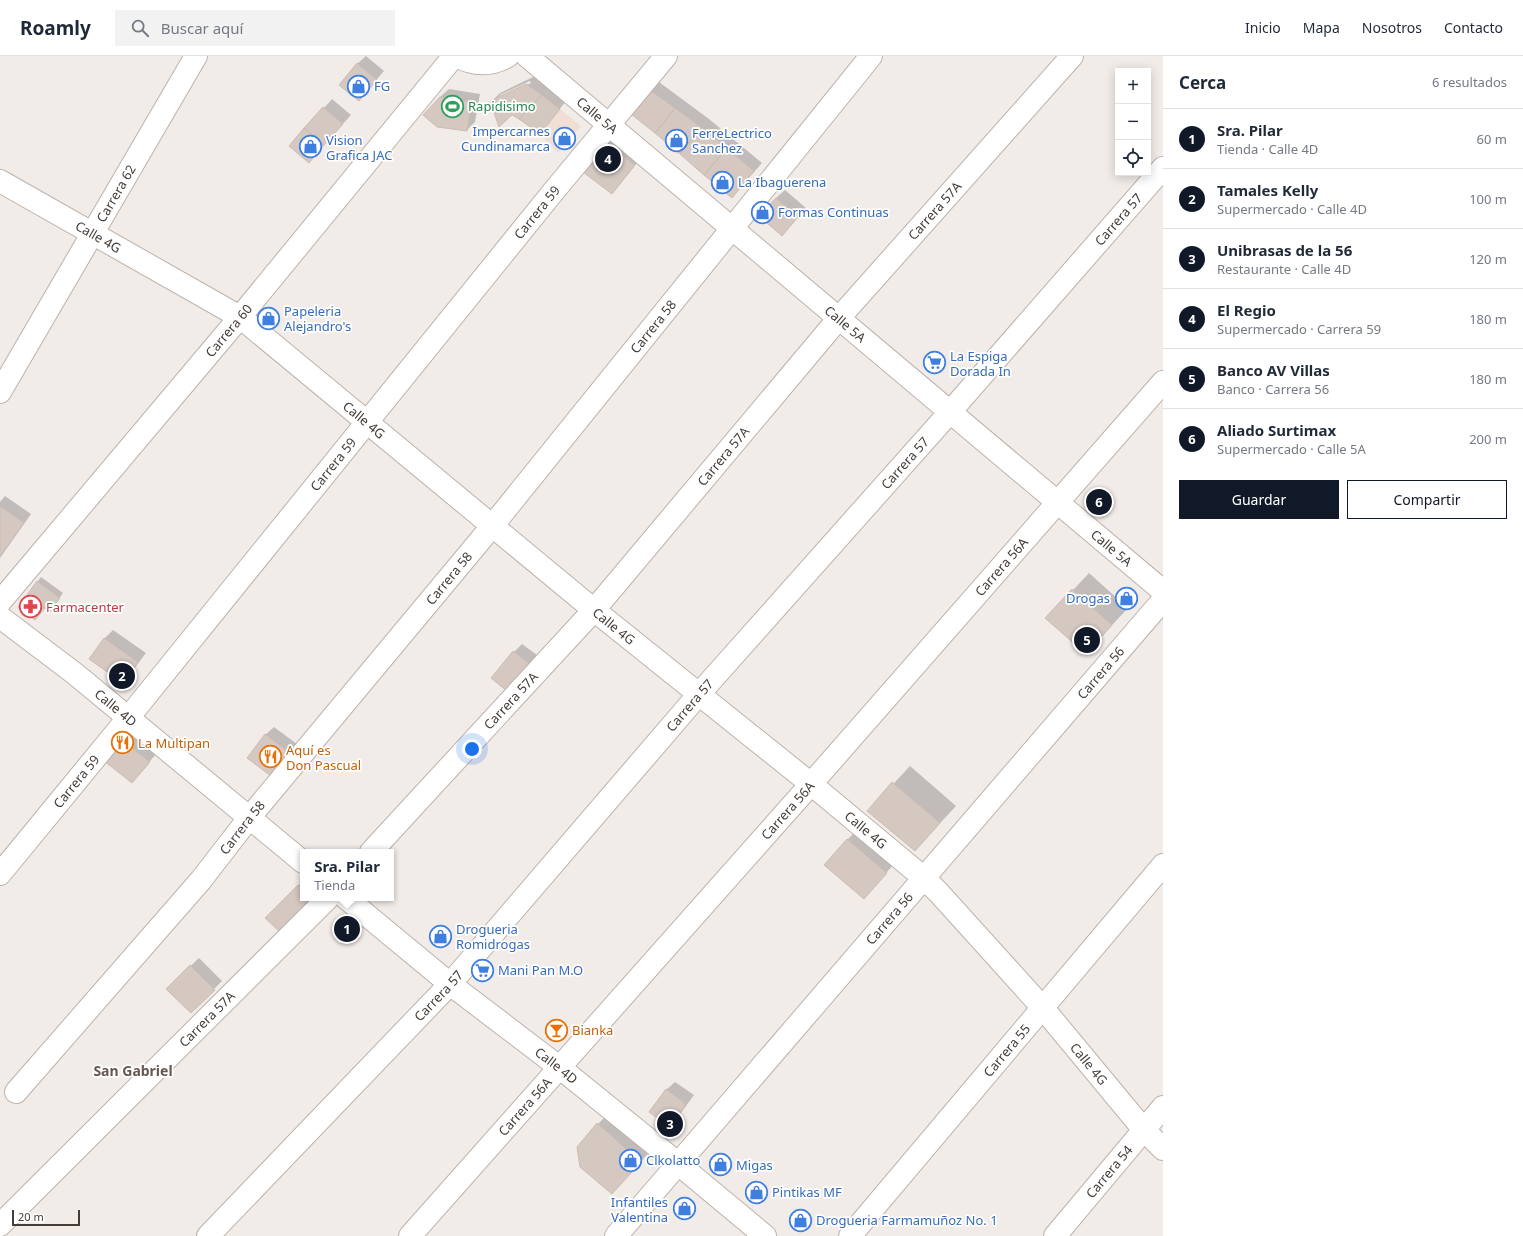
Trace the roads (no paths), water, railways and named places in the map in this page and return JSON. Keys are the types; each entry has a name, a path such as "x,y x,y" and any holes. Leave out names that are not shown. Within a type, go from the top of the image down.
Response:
{"street":[{"name":"Carrera 62","path":"0,392 196,56"},
{"path":"455,56 467,62 481,64 494,63 508,56"},
{"name":"Carrera 60","path":"0,602 240,317 455,56"},
{"name":"Calle 5A","path":"527,56 1163,591"},
{"name":"Carrera 59","path":"0,874 553,192 666,56"},
{"name":"Carrera 58","path":"16,1092 201,880 249,818 493,525 871,56"},
{"name":"Carrera 57A","path":"374,849 594,610 839,318 1072,56"},
{"name":"Carrera 57","path":"208,1236 450,984 699,694 950,412 1163,168"},
{"name":"Calle 4G","path":"0,181 240,317 594,610 811,784 924,878 1042,1007 1144,1130 1163,1149"},
{"name":"Carrera 56A","path":"410,1236 811,784 1163,382"},
{"name":"Carrera 56","path":"616,1236 1163,600"},
{"name":"Calle 4D","path":"0,617 74,673 300,860"},
{"name":"Carrera 55","path":"850,1236 1163,865"},
{"name":"Carrera 57A","path":"0,1225 325,901"},
{"name":"Calle 4D","path":"350,901 450,984 559,1068 678,1163 765,1236"},
{"name":"Carrera 54","path":"1055,1236 1163,1107"}],"place":[{"name":"FG","path":"359,86"},
{"name":"Rapidisimo","path":"452,106"},
{"name":"Impercarnes Cundinamarca","path":"565,138"},
{"name":"FerreLectrico Sanchez","path":"676,140"},
{"name":"Vision Grafica JAC","path":"311,147"},
{"name":"El Regio","path":"608,159"},
{"name":"La Ibaguerena","path":"722,182"},
{"name":"Formas Continuas","path":"763,212"},
{"name":"Papeleria Alejandro's","path":"268,318"},
{"name":"La Espiga Dorada In","path":"935,363"},
{"name":"Aliado Surtimax","path":"1099,502"},
{"name":"Drogas","path":"1126,598"},
{"name":"Farmacenter","path":"31,607"},
{"name":"Banco AV Villas","path":"1087,640"},
{"name":"Tamales Kelly","path":"122,676"},
{"name":"La Multipan","path":"123,743"},
{"name":"Aquí es Don Pascual","path":"270,757"},
{"name":"Sra. Pilar","path":"347,929"},
{"name":"Drogueria Romidrogas","path":"441,936"},
{"name":"Mani Pan M.O","path":"483,970"},
{"name":"Bianka","path":"556,1030"},
{"name":"Unibrasas de la 56","path":"670,1124"},
{"name":"Clkolatto","path":"630,1160"},
{"name":"Migas","path":"720,1165"},
{"name":"Pintikas MF","path":"757,1192"},
{"name":"Infantiles Valentina","path":"684,1209"},
{"name":"Drogueria Farmamuñoz No. 1","path":"801,1220"}],"district":[{"name":"San Gabriel","path":"133,1070"}]}
